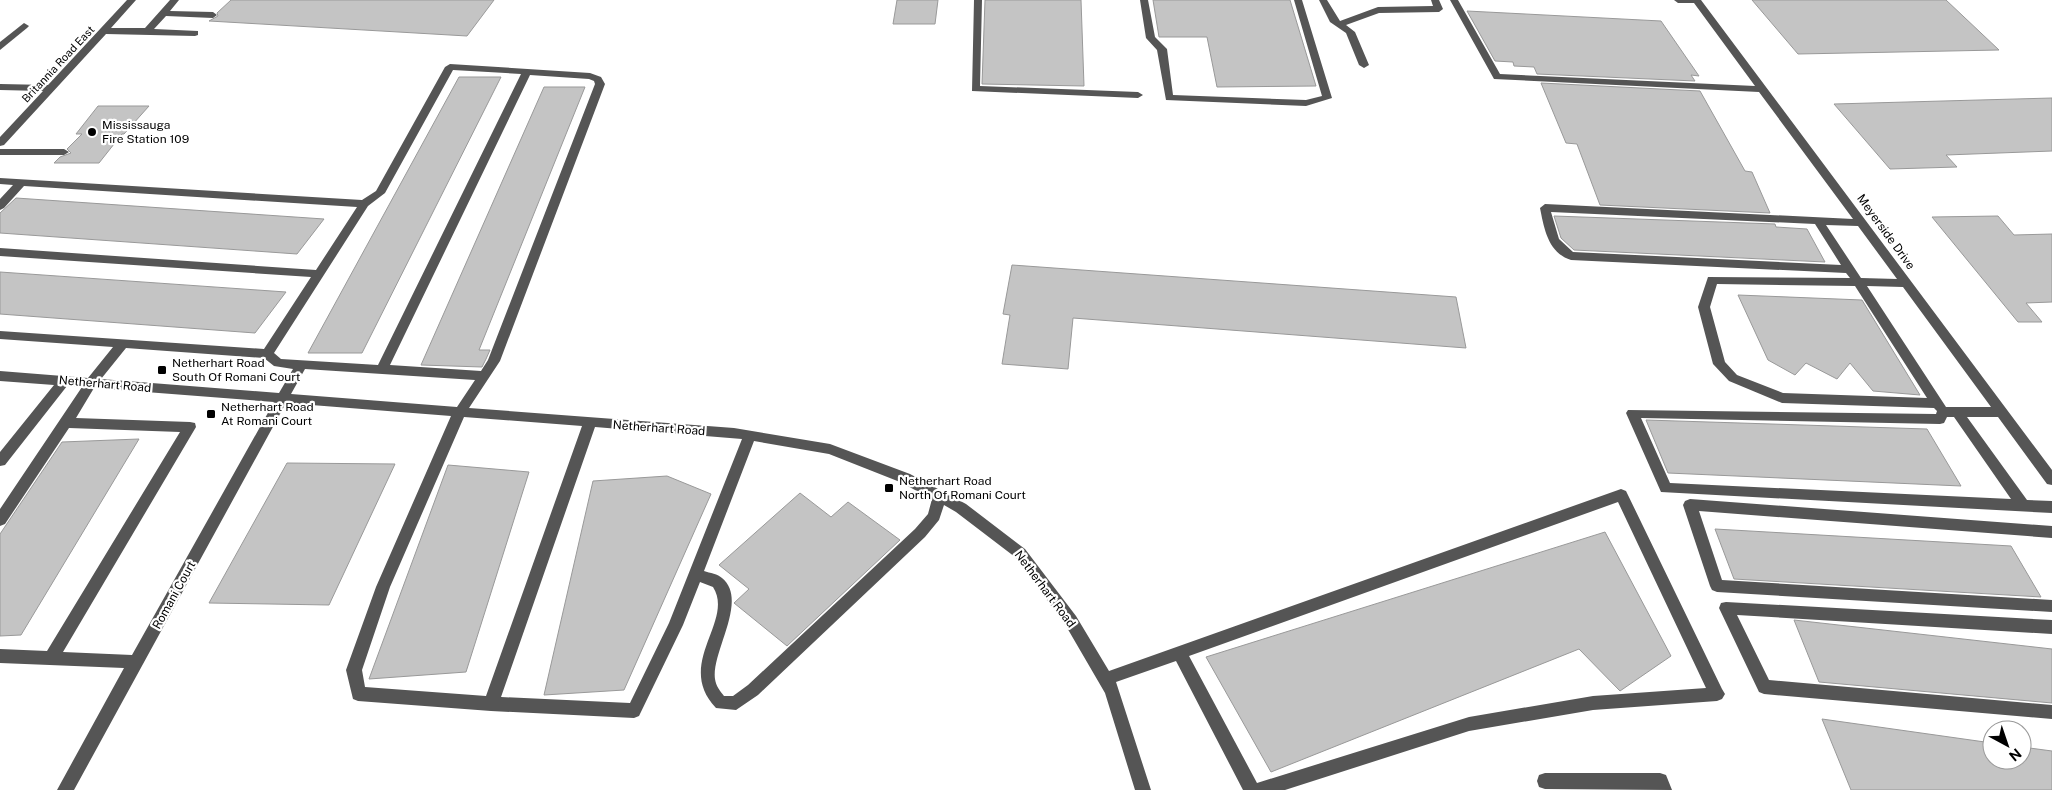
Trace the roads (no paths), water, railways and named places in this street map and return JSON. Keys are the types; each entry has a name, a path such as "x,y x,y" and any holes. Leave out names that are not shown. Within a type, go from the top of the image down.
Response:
{"street":[{"name":"Britannia Road East","path":"0,143 132,0"},
{"path":"147,31 175,0"},
{"path":"978,0 975,89 1138,95"},
{"path":"1144,0 1151,38 1162,50 1168,98 1306,103 1327,98 1298,0"},
{"path":"1323,0 1333,20 1350,32 1364,65"},
{"path":"1339,24 1378,10 1440,9 1435,0"},
{"path":"1454,0 1497,77 1763,89"},
{"path":"1678,0 1697,0"},
{"name":"Meyerside Drive","path":"1697,0 2052,480"},
{"path":"164,13 213,15"},
{"path":"0,47 24,26"},
{"path":"103,32 195,33"},
{"path":"267,354 364,204 380,193 450,67 590,76 598,79 600,84 494,361 459,413 383,587 354,670 358,694 491,704 634,711 676,625 750,436"},
{"path":"382,370 408,313 527,72"},
{"path":"0,88 50,88"},
{"path":"0,152 64,152"},
{"path":"0,181 364,204"},
{"path":"0,206 22,182"},
{"path":"1850,269 1571,256 1560,250 1552,240 1545,208 1862,223"},
{"path":"1818,221 1940,407 1940,419 1632,413 1666,488 2052,507"},
{"path":"0,252 318,274"},
{"path":"1905,283 1712,280 1704,307 1719,364 1733,378 1782,398 1940,407 1958,412 2001,412"},
{"path":"0,335 267,354 278,363 301,365 484,376"},
{"path":"0,520 91,383 122,344"},
{"name":"Romani Court","path":"65,790 301,365"},
{"name":"Netherhart Road","path":"0,376 750,436 830,448 905,478 961,508 1020,553 1071,621 1112,690 1143,790"},
{"path":"0,461 64,381"},
{"path":"1958,412 2023,505"},
{"path":"51,658 190,427 66,423"},
{"path":"491,704 590,423"},
{"path":"1105,679 1621,495 1717,694 1593,703 1469,724 1260,790"},
{"path":"696,574 718,584 724,594 718,636 706,674 711,693 721,703 736,703 753,690 920,533 934,516 939,496"},
{"path":"2051,533 1690,505 1717,586 2052,606"},
{"path":"2052,627 1726,608 1764,687 2052,712"},
{"path":"1179,652 1252,790"},
{"path":"0,656 137,662"},
{"path":"1544,781 1660,781 1664,790"}],"place":[{"name":"Mississauga Fire Station 109","path":"92,132"},
{"name":"Netherhart Road South Of Romani Court","path":"162,370"},
{"name":"Netherhart Road At Romani Court","path":"211,414"},
{"name":"Netherhart Road North Of Romani Court","path":"889,488"}]}
